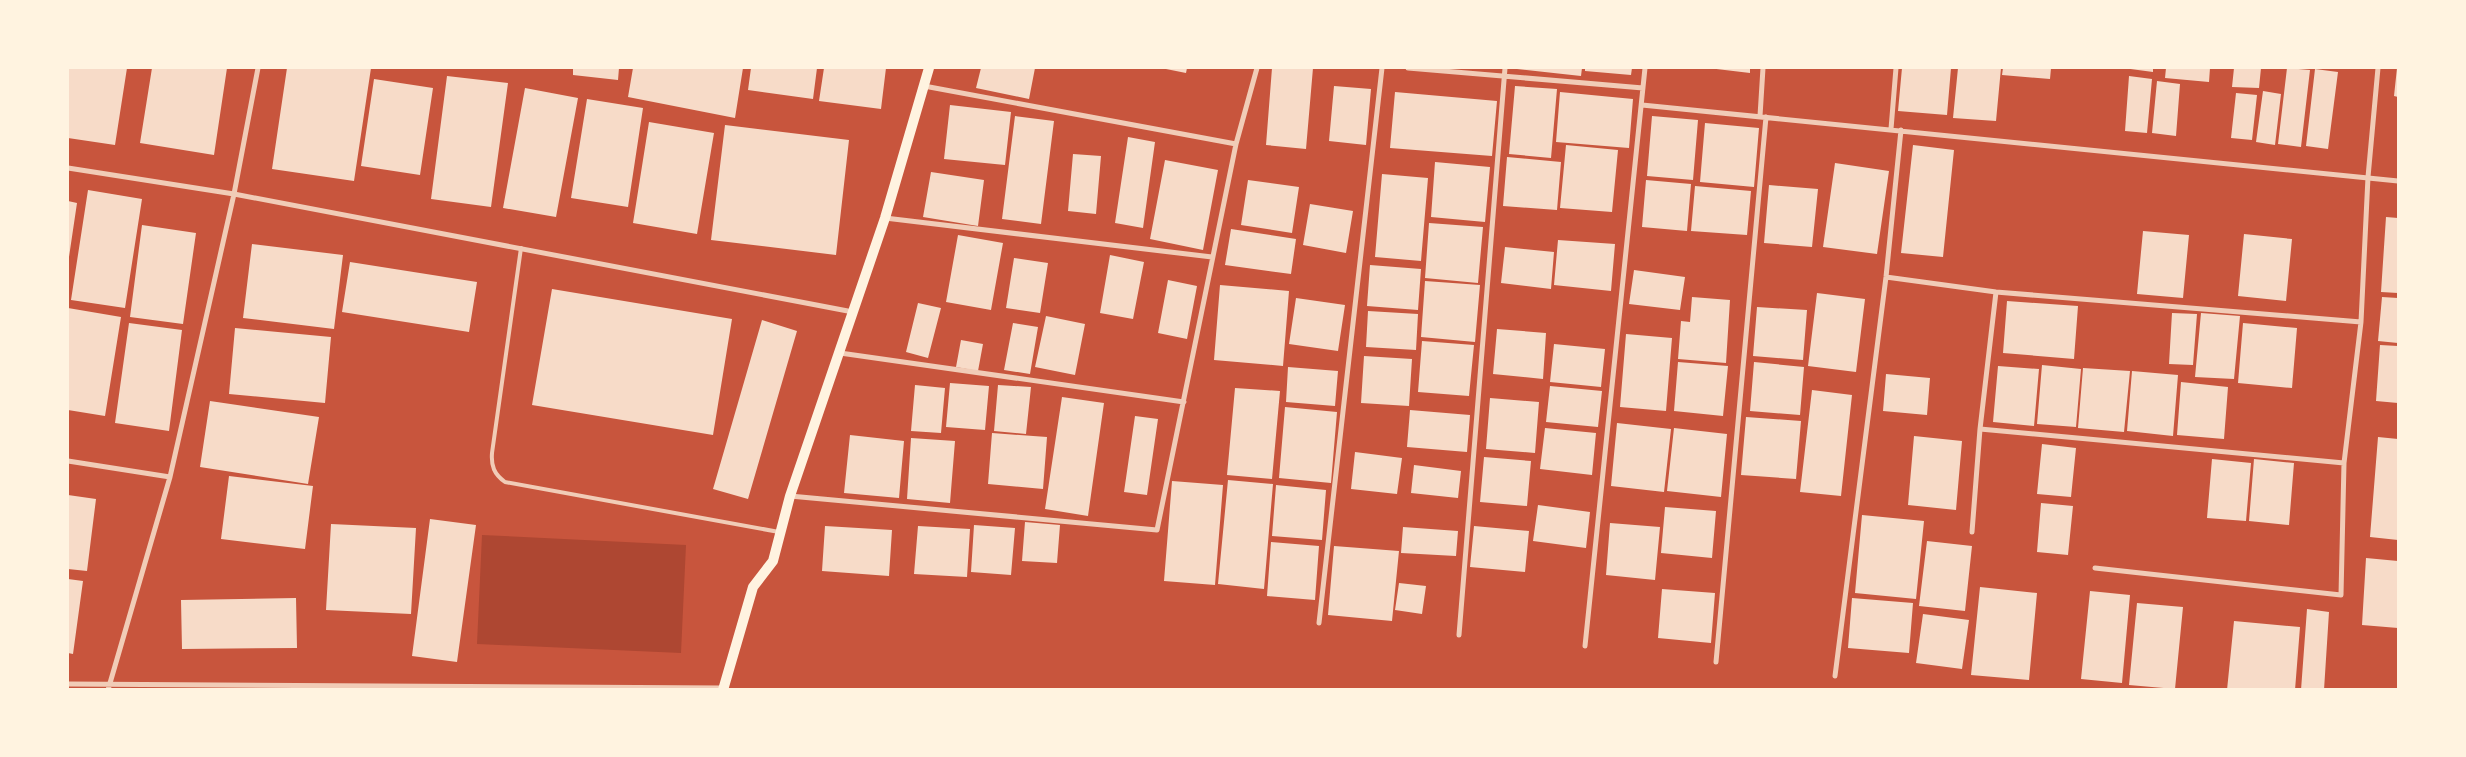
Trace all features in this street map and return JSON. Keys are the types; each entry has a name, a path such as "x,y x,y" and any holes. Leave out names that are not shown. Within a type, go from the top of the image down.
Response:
{"main road":[{"path":"724,689 753,587 773,561 790,496 840,353 884,218 929,68"}],"street":[{"path":"109,687 170,477 234,194 258,68"},
{"path":"790,496 1156,530 1236,144 1258,68"},
{"path":"1319,623 1382,68"},
{"path":"1408,68 1643,88"},
{"path":"1459,635 1505,68"},
{"path":"1585,646 1645,68"},
{"path":"1716,662 1763,117 1763,68"},
{"path":"1891,129 1896,68"},
{"path":"2095,568 2341,595 2344,463 2361,322 2368,177 2378,68"},
{"path":"924,86 1236,144"},
{"path":"1642,105 2398,181"},
{"path":"1836,676 1886,277 1901,130"},
{"path":"68,168 234,194 853,312"},
{"path":"884,218 1212,257"},
{"path":"1886,277 1996,292 2361,322"},
{"path":"1972,532 1980,428 1996,292"},
{"path":"840,353 1184,402"},
{"path":"1980,428 2344,463"},
{"path":"68,461 170,477"},
{"path":"68,684 109,687 724,689"}],"lane":[{"path":"522,248 492,453 491,465 499,478 505,482 781,533"}],"shaded area":[{"path":"482,535 686,545 681,653 477,644"}],"building":[{"path":"68,68 127,68 115,145 68,138"},
{"path":"152,68 227,68 214,155 140,143"},
{"path":"287,68 371,68 354,181 272,169"},
{"path":"573,68 619,68 618,80 573,75"},
{"path":"633,68 743,68 735,118 628,97"},
{"path":"751,68 817,68 813,99 748,90"},
{"path":"824,68 886,68 881,109 819,101"},
{"path":"981,68 1035,68 1029,99 976,88"},
{"path":"1161,68 1187,68 1186,73"},
{"path":"1272,68 1313,68 1306,149 1266,145"},
{"path":"1508,68 1582,68 1581,76"},
{"path":"1585,68 1632,68 1631,75 1585,71"},
{"path":"1708,68 1750,68 1750,73"},
{"path":"1902,68 1951,68 1947,115 1898,111"},
{"path":"1958,68 2001,68 1996,121 1953,118"},
{"path":"2003,68 2051,68 2050,79 2002,75"},
{"path":"2123,68 2153,68 2153,72"},
{"path":"2166,68 2210,68 2209,82 2165,78"},
{"path":"2234,68 2261,68 2259,88 2232,87"},
{"path":"2287,68 2310,70 2301,147 2278,144"},
{"path":"2398,68 2398,97 2394,96"},
{"path":"2315,69 2338,72 2328,149 2306,146"},
{"path":"447,76 508,83 491,207 431,199"},
{"path":"2129,76 2152,79 2147,133 2125,131"},
{"path":"374,79 433,88 420,175 361,166"},
{"path":"2157,81 2180,84 2176,136 2152,133"},
{"path":"1334,86 1371,89 1366,145 1329,141"},
{"path":"1515,86 1557,89 1551,158 1509,154"},
{"path":"525,88 578,98 556,217 503,208"},
{"path":"2263,91 2281,94 2275,145 2256,142"},
{"path":"1395,92 1497,101 1492,156 1390,148"},
{"path":"1560,92 1633,99 1629,148 1556,142"},
{"path":"2236,93 2257,95 2252,140 2231,138"},
{"path":"587,99 643,108 628,207 571,198"},
{"path":"950,105 1011,112 1005,165 944,159"},
{"path":"1015,116 1054,121 1041,224 1002,219"},
{"path":"1652,116 1698,120 1693,180 1647,176"},
{"path":"649,122 714,133 697,234 633,223"},
{"path":"1705,123 1759,128 1754,187 1700,182"},
{"path":"725,125 849,140 836,255 711,240"},
{"path":"1128,137 1155,142 1143,228 1115,223"},
{"path":"1566,145 1618,150 1612,212 1560,208"},
{"path":"1913,145 1954,150 1943,257 1901,253"},
{"path":"1073,154 1101,156 1096,214 1068,211"},
{"path":"1507,157 1561,162 1557,210 1503,206"},
{"path":"1165,160 1218,170 1203,250 1150,239"},
{"path":"1435,162 1490,167 1485,222 1431,217"},
{"path":"1835,163 1889,171 1877,254 1823,247"},
{"path":"931,172 984,180 978,226 923,217"},
{"path":"1382,174 1428,178 1421,261 1375,257"},
{"path":"1248,180 1299,187 1292,233 1241,225"},
{"path":"1646,180 1691,184 1687,231 1642,227"},
{"path":"1769,185 1818,189 1812,247 1764,243"},
{"path":"1695,186 1751,191 1747,235 1691,231"},
{"path":"88,190 142,199 125,308 71,300"},
{"path":"68,201 77,203 69,257 68,257"},
{"path":"1310,204 1353,211 1346,253 1303,245"},
{"path":"2386,217 2398,218 2398,293 2381,292"},
{"path":"1429,223 1483,227 1478,283 1425,278"},
{"path":"142,225 196,233 183,324 130,317"},
{"path":"1231,229 1296,239 1291,274 1225,265"},
{"path":"2143,231 2189,235 2183,298 2137,294"},
{"path":"2244,234 2292,239 2286,301 2238,296"},
{"path":"958,235 1003,243 991,310 946,302"},
{"path":"1558,240 1615,244 1611,291 1554,285"},
{"path":"252,244 343,255 334,329 243,318"},
{"path":"1505,247 1554,252 1551,289 1501,283"},
{"path":"1110,255 1144,262 1133,319 1100,313"},
{"path":"1014,258 1048,263 1040,313 1006,308"},
{"path":"350,262 477,282 469,332 342,312"},
{"path":"1370,265 1421,269 1418,310 1367,306"},
{"path":"1634,270 1685,277 1680,310 1629,304"},
{"path":"1168,280 1197,286 1187,339 1158,333"},
{"path":"1425,281 1480,285 1475,342 1421,337"},
{"path":"1220,285 1289,291 1283,366 1214,360"},
{"path":"552,289 732,319 713,435 532,405"},
{"path":"1817,293 1865,299 1856,372 1808,366"},
{"path":"1692,297 1730,300 1726,363 1678,359 1681,321 1690,322"},
{"path":"2382,297 2398,298 2398,343 2378,341"},
{"path":"1296,298 1345,305 1338,351 1289,344"},
{"path":"2007,301 2078,306 2074,359 2003,353"},
{"path":"918,303 941,308 928,358 906,352"},
{"path":"1757,307 1807,310 1803,360 1753,356"},
{"path":"68,308 121,317 105,416 68,410"},
{"path":"1368,311 1418,314 1416,350 1366,347"},
{"path":"2172,313 2197,314 2193,365 2169,364"},
{"path":"2201,313 2240,316 2234,379 2195,377"},
{"path":"1046,316 1085,324 1075,375 1035,367"},
{"path":"762,320 797,331 748,499 713,489"},
{"path":"129,323 182,330 169,431 115,423"},
{"path":"1013,323 1038,327 1030,374 1004,370"},
{"path":"2243,323 2297,328 2292,388 2238,383"},
{"path":"235,328 331,337 325,403 229,394"},
{"path":"1497,329 1546,333 1543,379 1493,374"},
{"path":"1626,334 1672,338 1666,411 1620,407"},
{"path":"961,340 983,344 978,371 956,367"},
{"path":"1422,341 1474,345 1469,396 1418,392"},
{"path":"1554,344 1605,349 1601,387 1550,382"},
{"path":"2380,345 2398,346 2398,403 2376,401"},
{"path":"1364,356 1412,359 1409,406 1361,403"},
{"path":"1678,362 1728,366 1723,416 1674,411"},
{"path":"1754,362 1804,367 1800,415 1750,411"},
{"path":"2042,365 2081,369 2076,427 2037,424"},
{"path":"1998,366 2039,369 2034,426 1993,422"},
{"path":"1288,367 1338,371 1335,406 1286,402"},
{"path":"2083,368 2130,371 2124,432 2078,428"},
{"path":"2132,371 2178,375 2173,436 2127,431"},
{"path":"1886,374 1930,378 1927,415 1883,411"},
{"path":"2181,382 2228,387 2224,439 2177,435"},
{"path":"950,383 989,386 985,430 946,427"},
{"path":"915,385 945,388 941,433 911,431"},
{"path":"998,385 1031,387 1026,434 994,431"},
{"path":"1550,386 1602,391 1598,427 1546,422"},
{"path":"1235,388 1280,391 1272,479 1227,475"},
{"path":"1812,390 1852,395 1841,496 1800,492"},
{"path":"1062,397 1104,403 1088,516 1045,509"},
{"path":"1490,398 1539,402 1535,453 1486,449"},
{"path":"210,401 319,417 308,484 200,467"},
{"path":"1285,407 1337,412 1331,483 1279,478"},
{"path":"1410,410 1470,415 1467,452 1407,447"},
{"path":"1135,416 1158,419 1147,495 1124,492"},
{"path":"1746,417 1801,421 1796,479 1741,475"},
{"path":"1617,423 1671,429 1664,492 1611,486"},
{"path":"1545,428 1596,433 1592,475 1540,469"},
{"path":"1674,428 1727,434 1721,497 1667,491"},
{"path":"992,433 1047,437 1043,489 988,484"},
{"path":"850,435 904,441 899,498 844,493"},
{"path":"1914,436 1962,441 1956,510 1908,505"},
{"path":"2378,437 2398,439 2398,540 2370,537"},
{"path":"911,438 955,441 950,503 907,499"},
{"path":"2042,444 2076,448 2071,497 2037,494"},
{"path":"1355,452 1402,458 1397,494 1351,489"},
{"path":"1484,457 1531,461 1527,506 1480,502"},
{"path":"2212,459 2251,463 2246,521 2207,518"},
{"path":"2254,459 2294,463 2289,525 2249,521"},
{"path":"1414,465 1461,471 1458,498 1411,493"},
{"path":"229,476 313,486 305,549 221,539"},
{"path":"1228,480 1273,484 1264,589 1218,584"},
{"path":"1172,481 1223,485 1215,585 1164,581"},
{"path":"1276,485 1326,490 1322,540 1272,536"},
{"path":"68,495 96,499 87,571 68,569"},
{"path":"2041,503 2073,506 2068,555 2037,552"},
{"path":"1538,505 1590,512 1586,548 1533,541"},
{"path":"1665,507 1716,511 1712,558 1661,553"},
{"path":"1862,515 1924,521 1916,599 1855,593"},
{"path":"430,519 476,525 457,662 412,656"},
{"path":"1025,522 1060,525 1057,563 1022,561"},
{"path":"1610,523 1660,527 1655,580 1606,575"},
{"path":"331,524 416,528 411,614 326,610"},
{"path":"974,525 1015,528 1011,575 971,572"},
{"path":"825,526 892,530 889,576 822,571"},
{"path":"918,526 970,529 967,577 914,574"},
{"path":"1474,526 1529,531 1525,572 1470,567"},
{"path":"1403,527 1458,531 1456,556 1401,553"},
{"path":"1927,541 1972,546 1965,611 1919,606"},
{"path":"1271,542 1319,546 1315,600 1267,596"},
{"path":"1334,546 1399,551 1392,621 1328,615"},
{"path":"2366,558 2398,561 2398,628 2362,625"},
{"path":"68,579 83,581 73,654 68,653"},
{"path":"1399,583 1426,586 1422,614 1395,610"},
{"path":"1980,587 2037,593 2029,680 1971,675"},
{"path":"1662,589 1715,593 1711,643 1658,638"},
{"path":"2090,591 2130,595 2122,683 2081,679"},
{"path":"296,598 297,648 182,649 181,600"},
{"path":"1852,598 1913,603 1909,653 1848,648"},
{"path":"2137,603 2183,607 2175,689 2129,685"},
{"path":"2307,609 2329,612 2324,690 2301,690"},
{"path":"1923,614 1969,620 1962,669 1916,663"},
{"path":"2234,621 2300,627 2295,690 2227,690"}]}
